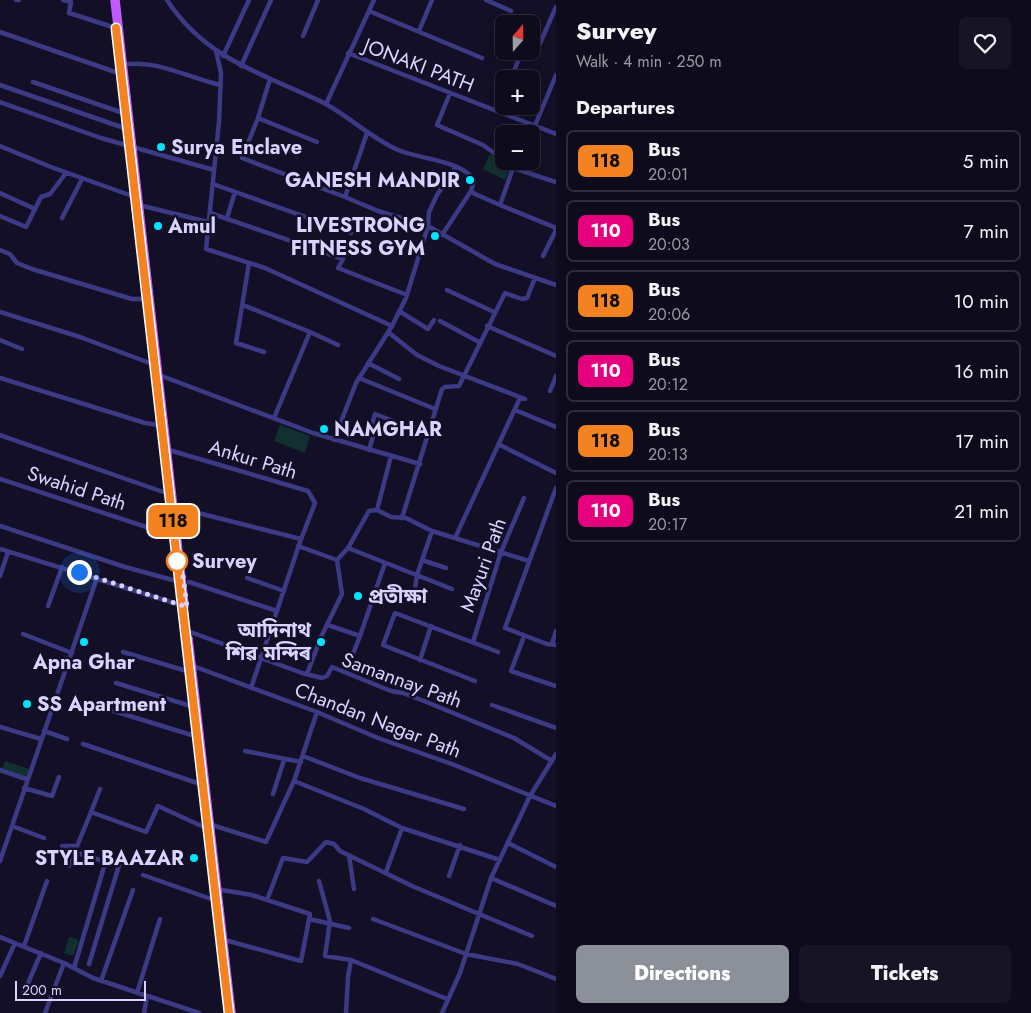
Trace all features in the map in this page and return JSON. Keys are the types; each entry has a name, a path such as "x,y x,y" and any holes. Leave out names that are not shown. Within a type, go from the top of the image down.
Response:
{"main road":[{"path":"113,0 134,148 147,299 155,365 158,374"},
{"path":"117,0 121,74 128,129 134,148 135,197 138,205 164,426 169,494 233,1013"},
{"path":"164,426 169,450 183,606"},
{"path":"191,668 194,707 200,737"},
{"path":"217,888 229,1013"}],"street":[{"path":"63,0 71,2 69,13 118,29"},
{"path":"168,0 174,10 223,56 326,104 367,133 408,154 442,162 470,174 474,180 471,191 442,235"},
{"path":"223,56 249,0"},
{"path":"241,66 271,0"},
{"path":"303,36 318,2 310,0"},
{"path":"326,104 374,0"},
{"path":"418,31 432,0"},
{"path":"486,0 510,11"},
{"path":"540,44 556,8"},
{"path":"369,11 482,58"},
{"path":"0,32 121,74"},
{"path":"216,51 221,73 213,184 205,247 208,252 249,263 320,291 392,326"},
{"name":"JONAKI PATH","path":"348,53 532,125"},
{"path":"129,64 145,62 196,80 220,85"},
{"path":"535,125 556,76"},
{"path":"270,79 258,118 242,158 378,211 428,226 489,261 556,285"},
{"path":"33,82 126,114"},
{"path":"0,85 128,129"},
{"path":"450,93 437,125 483,145 495,153"},
{"path":"0,102 134,148 214,170"},
{"path":"258,118 317,142"},
{"name":"JONAKI PATH","path":"540,128 556,134"},
{"path":"345,198 367,133"},
{"path":"0,146 66,173 135,197"},
{"path":"334,440 343,410 359,378 392,326 407,295 428,226 429,212 437,195 455,168"},
{"path":"500,206 512,170"},
{"path":"520,170 556,182"},
{"path":"0,216 26,227 42,197 50,194 66,173"},
{"path":"62,218 82,178"},
{"path":"213,184 351,233"},
{"path":"471,191 500,206 556,229 543,256"},
{"path":"226,218 235,192"},
{"path":"0,193 35,208"},
{"path":"138,205 208,222"},
{"path":"210,213 342,259 338,268 407,295"},
{"path":"0,250 10,254 16,263 32,269 132,298 147,299"},
{"path":"249,263 244,305 236,343 264,352"},
{"path":"402,518 442,389 459,386 504,293 522,299 527,298 535,278"},
{"path":"447,290 494,312"},
{"path":"244,305 338,345"},
{"path":"399,311 428,329 434,320"},
{"path":"0,312 80,337 155,365"},
{"path":"440,321 480,342"},
{"path":"487,326 556,356"},
{"path":"274,418 310,332"},
{"path":"388,332 417,355 438,366 465,374 523,398 515,410 455,538"},
{"path":"0,340 22,349"},
{"path":"368,363 400,379"},
{"path":"158,374 334,440 420,464"},
{"path":"550,391 556,376"},
{"path":"0,378 100,410 164,426"},
{"path":"359,378 436,409"},
{"path":"515,410 556,427"},
{"path":"369,450 376,426 372,424 375,414 429,435"},
{"path":"0,435 169,494"},
{"path":"500,445 556,473"},
{"name":"Ankur Path","path":"169,450 308,492 315,503 301,539"},
{"path":"377,510 391,456"},
{"name":"Swahid Path","path":"0,479 174,536"},
{"path":"556,488 505,628 546,644 554,644 556,631"},
{"name":"Mayuri Path","path":"473,642 501,552 524,498"},
{"path":"175,507 301,539 250,688"},
{"path":"337,560 348,548 369,511 377,510 390,517 402,518 432,531 529,561"},
{"path":"0,526 144,573 180,582"},
{"path":"415,588 417,575 432,531"},
{"path":"298,546 337,560"},
{"path":"348,548 452,589"},
{"path":"0,549 62,566 183,606"},
{"path":"0,576 8,552"},
{"path":"307,674 342,594 337,560"},
{"path":"422,560 446,568"},
{"path":"354,654 385,563"},
{"path":"48,606 62,566"},
{"path":"0,861 26,779 97,578"},
{"path":"247,578 284,591"},
{"path":"188,582 277,611"},
{"path":"475,681 383,646 395,613 498,652"},
{"path":"328,625 360,636"},
{"path":"420,660 431,626"},
{"name":"Samannay Path","path":"187,631 259,659 322,678 327,676 332,667 391,691 417,698 514,738 552,761"},
{"path":"23,634 72,653"},
{"path":"523,639 512,671 556,686"},
{"name":"Chandan Nagar Path","path":"123,652 191,668 250,688 317,712 378,738 452,764 556,806"},
{"path":"116,682 194,707"},
{"path":"94,705 200,737"},
{"path":"492,705 556,728"},
{"path":"91,812 146,832 158,806 209,826 266,842 294,781 317,712"},
{"path":"0,727 41,739"},
{"path":"44,731 67,739"},
{"path":"83,744 205,785"},
{"path":"244,751 301,762"},
{"path":"442,1013 460,973 492,878 530,796 556,754"},
{"path":"303,756 360,778 464,809"},
{"path":"273,794 284,760"},
{"path":"0,770 26,779"},
{"path":"24,788 52,796 59,777"},
{"path":"294,781 364,809 375,817 402,828 460,845 500,860"},
{"path":"69,866 100,789"},
{"path":"12,826 44,838"},
{"path":"386,872 402,828"},
{"path":"267,900 283,858 307,862 326,842 349,855 479,915 532,936"},
{"path":"508,843 556,867"},
{"path":"449,876 460,845"},
{"path":"62,846 77,846"},
{"path":"74,852 106,862"},
{"path":"349,855 354,889"},
{"path":"74,968 107,857 120,862 89,964"},
{"path":"143,875 214,900"},
{"path":"492,878 556,906"},
{"path":"24,946 47,881"},
{"path":"319,881 330,923 325,956 351,960 447,999"},
{"path":"217,888 267,900 310,914 300,962 225,940"},
{"path":"101,981 132,890"},
{"path":"137,993 160,919"},
{"path":"309,919 349,928"},
{"path":"373,919 466,954 518,964 556,979"},
{"path":"0,937 64,963 101,981 200,1013"},
{"path":"0,976 15,943"},
{"path":"23,995 42,954"},
{"path":"346,1013 351,960"},
{"path":"45,1013 64,963"},
{"path":"144,1013 147,996"}],"green space":[{"path":"490,154 495,157 495,170 510,170 505,180 483,169"},
{"path":"280,425 310,436 305,453 274,441"},
{"path":"5,761 29,769 26,778 2,770"},
{"path":"69,937 79,940 73,956 64,953"}],"bus line":[{"name":"118","path":"116,28 194,707 206,828 229,1013"}],"place":[{"name":"Surya Enclave","path":"161,147"},
{"name":"GANESH MANDIR","path":"470,180"},
{"name":"Amul","path":"158,226"},
{"name":"LIVESTRONG FITNESS GYM","path":"435,236"},
{"name":"NAMGHAR","path":"324,429"},
{"name":"Survey","path":"177,561"},
{"name":"প্রতীক্ষা","path":"358,596"},
{"name":"Apna Ghar","path":"84,642"},
{"name":"আদিনাথ শিৱ মন্দিৰ","path":"321,642"},
{"name":"SS Apartment","path":"27,704"},
{"name":"STYLE BAAZAR","path":"194,858"}],"route":[{"path":"79,572 187,607 181,560 177,561"}]}
